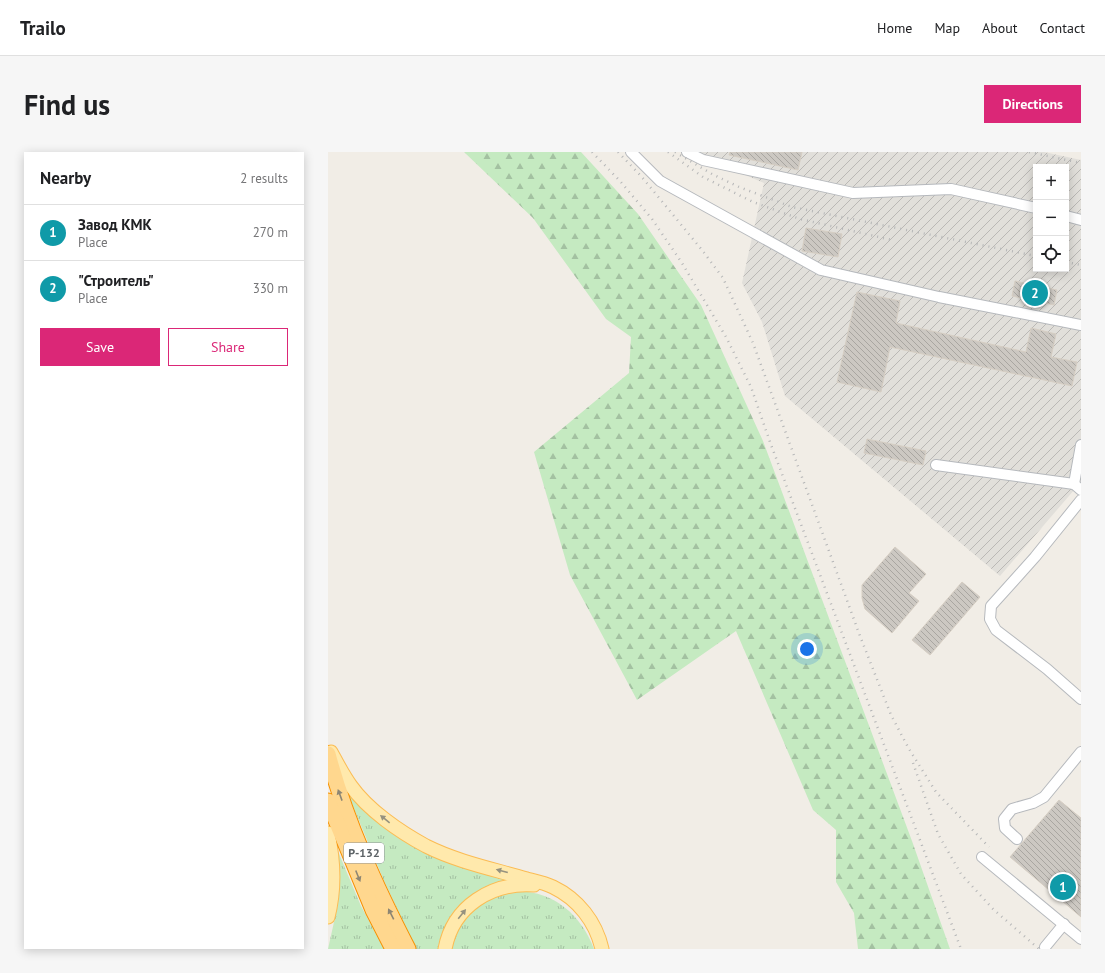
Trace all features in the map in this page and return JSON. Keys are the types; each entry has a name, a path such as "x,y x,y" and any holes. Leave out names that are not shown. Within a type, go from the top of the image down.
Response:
{"highway":[{"name":"Р-132","path":"328,754 346,813 386,905 408,949"},
{"name":"Р-132","path":"328,800 373,910 392,949"}],"main road":[{"path":"328,747 356,793 401,831 428,847 460,860 553,887 574,900 581,907 593,924 602,949"},
{"path":"328,833 333,858 332,899 328,917"},
{"path":"445,949 452,929 459,918 470,905 482,896 499,888 508,886 524,884 553,887"}],"street":[{"path":"631,152 660,181 821,270 939,297 1081,325"},
{"path":"686,152 703,160 853,192 951,189 1033,207"},
{"path":"1069,217 1081,220"},
{"path":"936,465 1077,487 1081,445"},
{"path":"1081,500 1035,557 991,606 990,620 996,630 1047,669 1081,699"},
{"path":"1017,839 1005,828 1004,819 1012,809 1032,803 1044,797 1081,752"},
{"path":"982,857 1081,939"},
{"path":"1045,947 1064,924"}],"shaded area":[{"path":"691,152 1044,152 1081,160 1081,482 1000,576 785,396 762,322 742,283 764,183"}],"green space":[{"path":"464,152 581,152 638,214 701,305 763,441 912,841 950,949 858,949 854,913 836,882 836,830 813,810 736,631 637,700 570,575 534,452 629,373 631,337 606,319 533,218"},
{"path":"345,787 379,823 408,844 424,852 456,864 507,879 482,890 461,904 447,923 441,935 438,949 416,949 384,881"},
{"path":"337,849 361,906 384,949 328,949 338,904 339,883"},
{"path":"518,891 531,892 544,896 565,908 582,926 594,949 451,949 459,927 474,908 495,895"}],"building":[{"path":"730,152 802,152 798,170 729,155"},
{"path":"806,228 842,234 838,257 802,251"},
{"path":"1015,281 1057,290 1054,305 1012,296"},
{"path":"857,292 900,301 896,323 1026,352 1031,328 1056,334 1051,357 1077,362 1072,386 890,347 881,392 837,382"},
{"path":"867,439 926,451 923,465 864,453"},
{"path":"895,547 926,574 909,593 919,601 892,633 865,609 862,598 862,585"},
{"path":"962,582 980,597 930,655 912,640"},
{"path":"1059,800 1081,818 1081,917 1010,857"}],"railway":[{"path":"592,152 620,181 652,219 682,263 726,337 751,387 770,442 961,949"},
{"path":"618,152 641,176 723,278 753,343 860,636 891,715 909,749 936,792 989,847"},
{"path":"668,152 703,177 753,202 800,219 892,240"},
{"path":"675,152 712,174 739,187 792,207 1033,255"},
{"path":"1029,152 1081,163"},
{"path":"1069,263 1081,265"},
{"path":"913,763 938,834 961,874 993,909 1039,949"}],"place":[{"name":"\"Строитель\"","path":"1035,293"},
{"name":"Завод КМК","path":"1063,887"}]}
